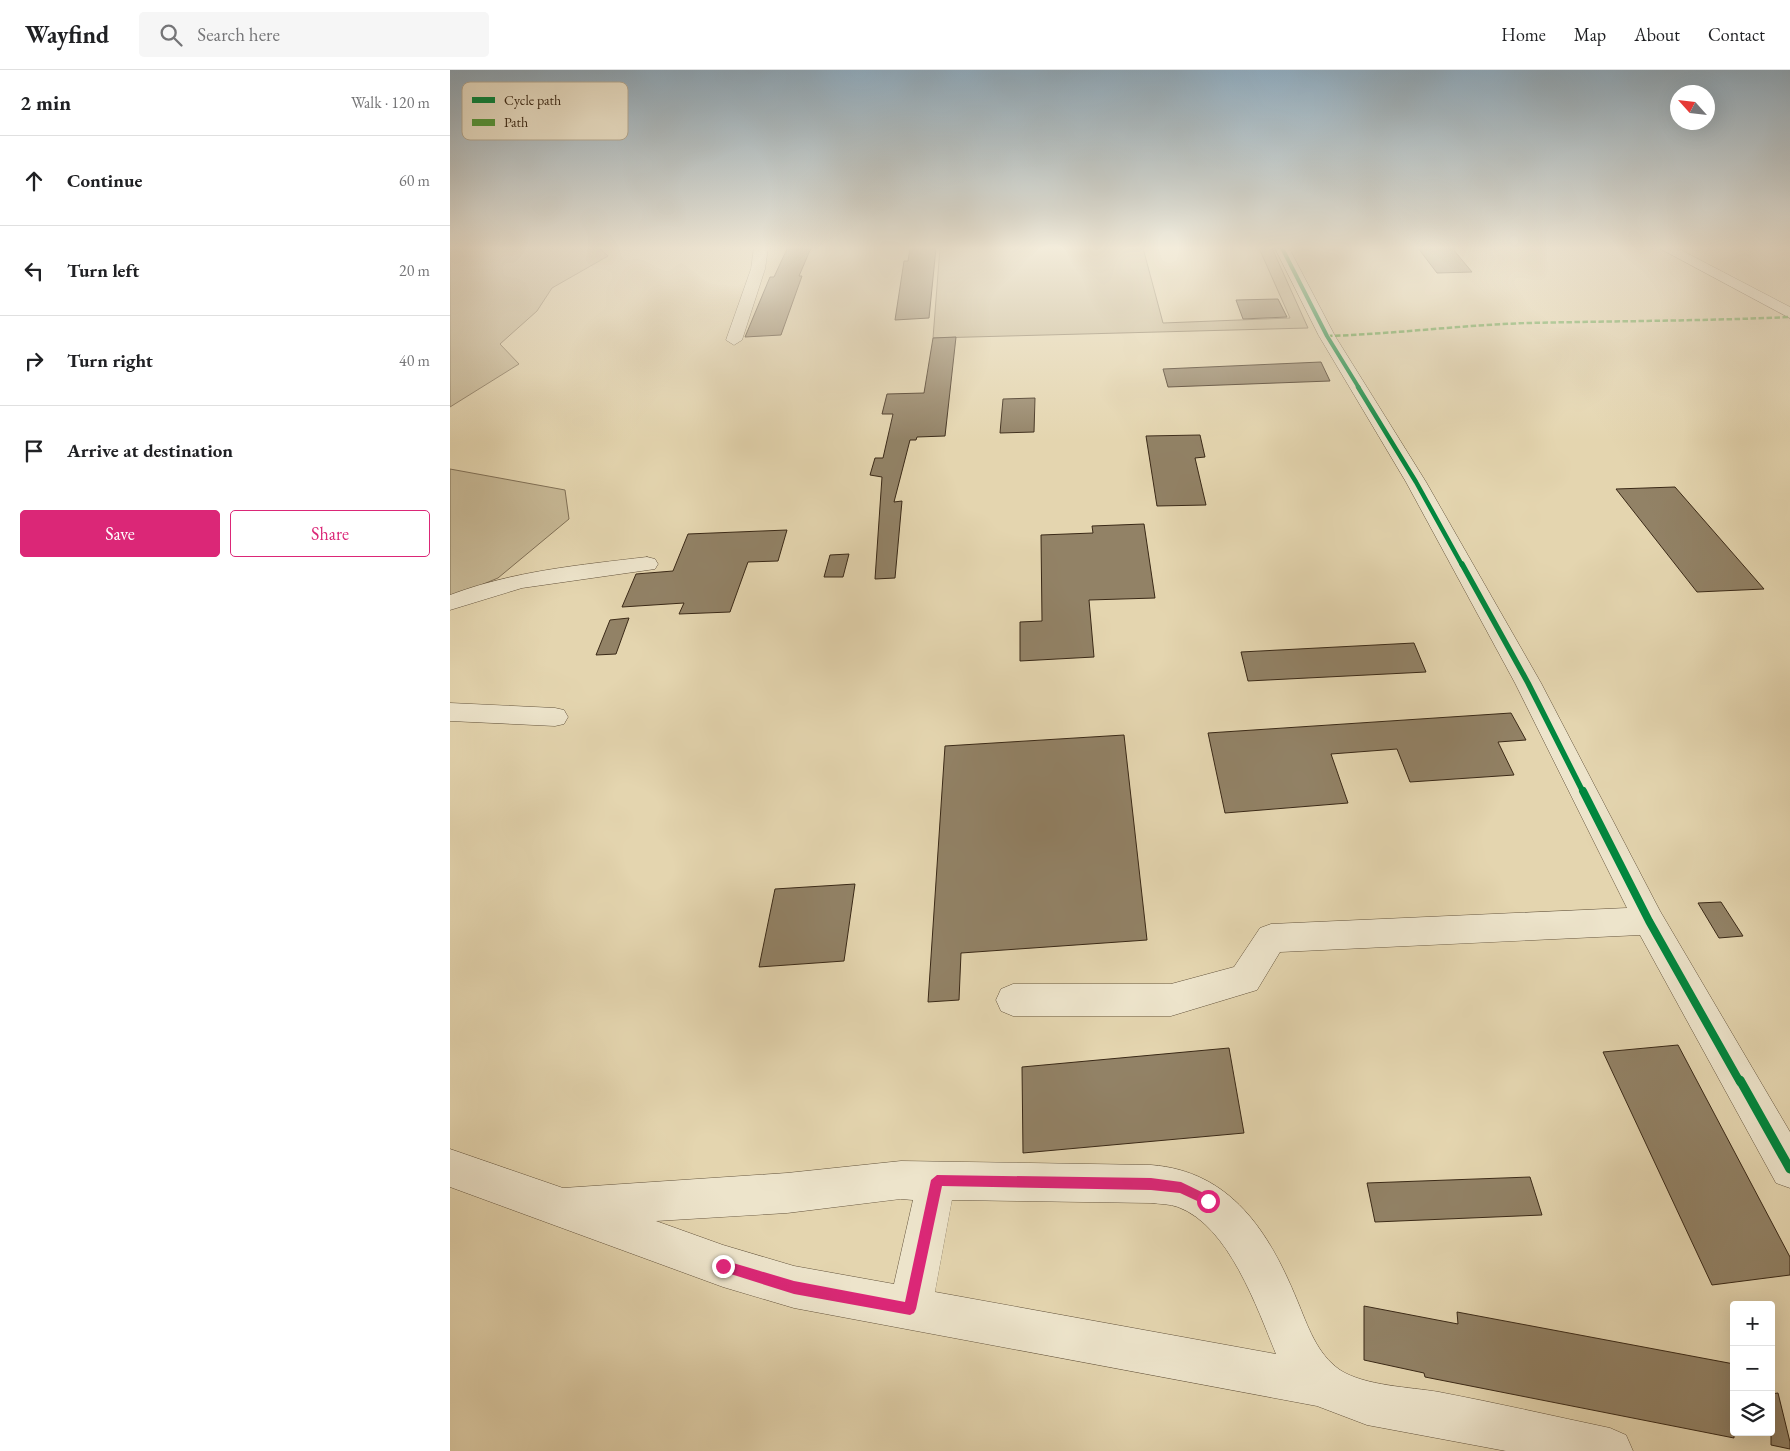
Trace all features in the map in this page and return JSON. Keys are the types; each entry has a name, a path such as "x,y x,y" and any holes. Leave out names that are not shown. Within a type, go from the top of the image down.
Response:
{"street":[{"path":"734,340 743,312"},
{"path":"1315,312 1327,336 1416,482 1528,683 1649,921 1790,1169"},
{"path":"450,603 494,587 531,578 647,564"},
{"path":"450,712 555,717"},
{"path":"1013,1000 1171,1000 1245,979 1271,938 1649,921"},
{"path":"450,1168 723,1266 794,1287 1324,1385 1353,1399 1451,1416 1610,1451"},
{"path":"563,1208 787,1193 901,1180 1151,1184 1181,1188 1208,1201 1237,1232 1260,1265 1280,1308 1291,1342 1305,1366 1324,1385"},
{"path":"910,1309 937,1180"}],"shaded area":[{"path":"450,312 535,312 500,344 519,364 450,407"},
{"path":"935,312 1160,312 1163,323 1290,318 1288,312 1301,312 1308,328 933,338"},
{"path":"450,469 565,490 569,519 498,578 450,598"}],"building":[{"path":"755,312 789,312 781,335 745,337"},
{"path":"896,312 930,312 929,318 895,320"},
{"path":"1241,312 1285,312 1287,317 1243,319"},
{"path":"956,337 945,436 917,437 916,440 910,440 894,502 902,501 895,578 875,579 882,477 870,475 875,458 883,458 893,414 882,414 887,394 924,393 933,338"},
{"path":"1321,362 1330,381 1168,387 1163,369"},
{"path":"1035,398 1034,432 1000,433 1003,399"},
{"path":"1200,435 1205,457 1195,458 1206,505 1157,506 1146,436"},
{"path":"1675,487 1764,589 1697,592 1616,489"},
{"path":"1144,524 1155,598 1089,600 1094,657 1020,661 1020,622 1042,621 1041,535 1093,533 1092,526"},
{"path":"787,530 778,561 748,562 730,612 679,614 684,603 622,607 636,574 673,571 688,534"},
{"path":"849,554 843,577 824,577 830,555"},
{"path":"629,618 616,654 596,655 610,620"},
{"path":"1414,643 1426,672 1248,681 1241,652"},
{"path":"1511,713 1526,740 1498,742 1514,775 1410,782 1397,749 1331,754 1348,803 1225,813 1208,733"},
{"path":"1124,735 1147,940 961,953 959,1000 928,1002 945,746"},
{"path":"855,884 844,961 759,967 775,889"},
{"path":"1721,902 1743,936 1719,938 1698,903"},
{"path":"1678,1045 1790,1257 1790,1275 1712,1285 1603,1052"},
{"path":"1229,1048 1244,1133 1023,1153 1022,1067"},
{"path":"1530,1177 1542,1215 1375,1222 1367,1183"},
{"path":"1364,1306 1458,1324 1457,1312 1730,1363 1730,1436 1734,1436 1734,1438 1425,1377 1424,1373 1364,1360"},
{"path":"1775,1393 1778,1393 1790,1449 1771,1445 1771,1436 1775,1436"}],"marked path":[{"path":"1327,336 1389,334 1527,323 1670,322 1790,317"}],"cycle path":[{"path":"1315,312 1327,336 1416,482 1528,683 1649,921 1790,1169"}],"route":[{"path":"723,1266 794,1287 910,1309 937,1180 1151,1184 1181,1188 1208,1201"}]}
